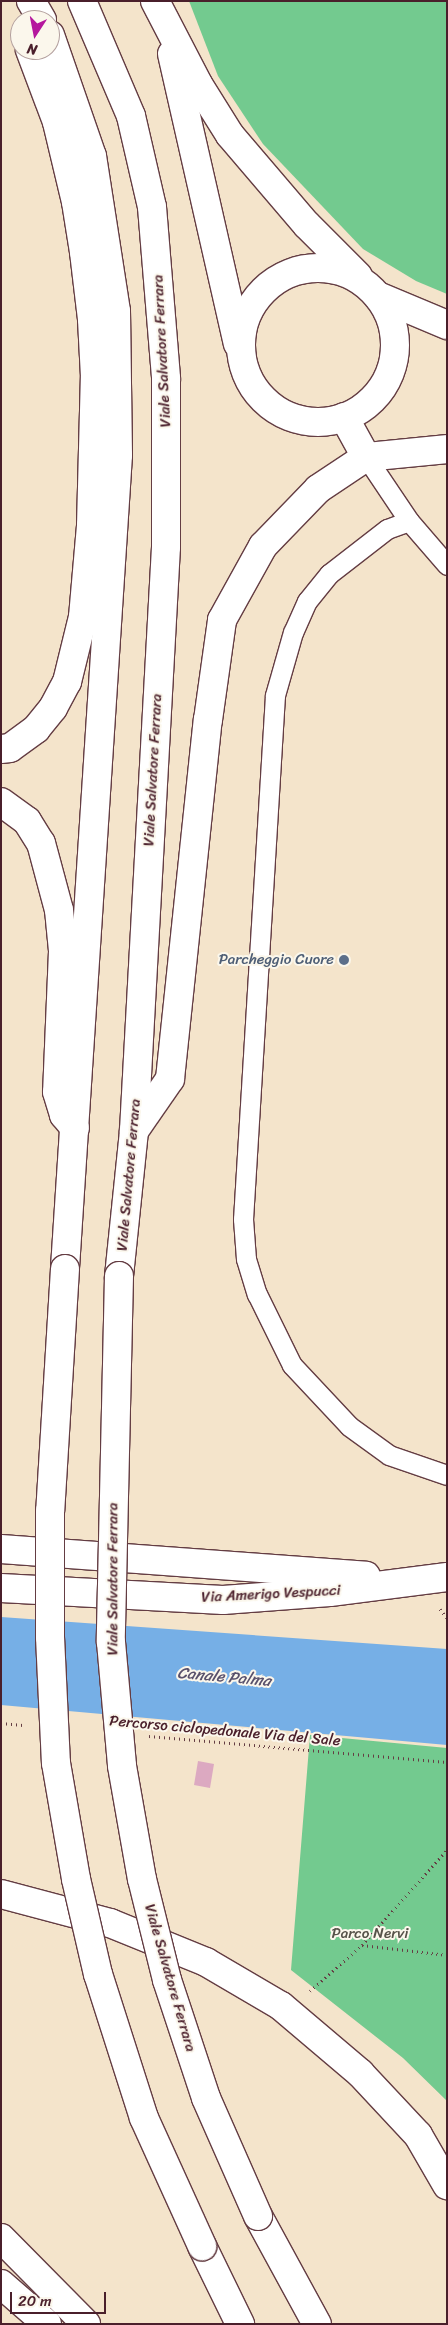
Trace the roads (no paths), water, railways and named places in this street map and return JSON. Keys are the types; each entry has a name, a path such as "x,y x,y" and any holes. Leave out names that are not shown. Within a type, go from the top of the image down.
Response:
{"main road":[{"name":"Viale Salvatore Ferrara","path":"82,1 131,116 152,207 166,379 166,547 134,1131 119,1276 111,1642 122,1766 142,1880 167,1980 206,2098 258,2216 317,2324"},
{"path":"160,11 230,135 307,225 373,291 388,311 394,329 395,351 392,369 382,388 366,405 344,418 308,421 289,417 266,402 254,389 241,355 160,11"},
{"path":"1,749 10,748 36,729 53,708 67,682 83,617 91,525 95,377 86,271 76,202 57,122 34,60"},
{"path":"59,60 92,156 116,311 118,455 50,1511 50,1638 56,1763 76,1879 98,1974 144,2118 240,2324"},
{"path":"241,355 240,339 245,317 254,300 281,276 300,270 326,268 349,274 373,291 447,325"},
{"path":"344,418 366,457"},
{"path":"134,1131 170,1079 222,620 263,546 318,489 366,457 447,449"},
{"path":"1,802 27,821 41,843 59,910 63,951 58,1092 64,1115 75,1128"},
{"name":"Via Amerigo Vespucci","path":"1,1549 420,1580"},
{"name":"Via Amerigo Vespucci","path":"1,1588 223,1600 330,1592 447,1578"},
{"path":"1,1894 110,1923 206,1962 281,2006 360,2073 399,2114 418,2135 447,2184"},
{"path":"1,2238 86,2324"},
{"path":"1,2284 47,2324"}],"lane":[{"path":"366,457 409,521 447,565"},
{"path":"409,521 387,529 329,574 307,601 293,632 275,695 242,1219 246,1259 257,1294 292,1365 349,1426 381,1449 447,1476"},
{"path":"1,2297 27,2324"}],"water":[{"name":"Canale Palma","path":"1,1617 447,1649 447,1745 1,1705"}],"place":[{"name":"Parcheggio Cuore","path":"344,960"}],"park label":[{"name":"Parco Nervi","path":"370,1934"}]}
